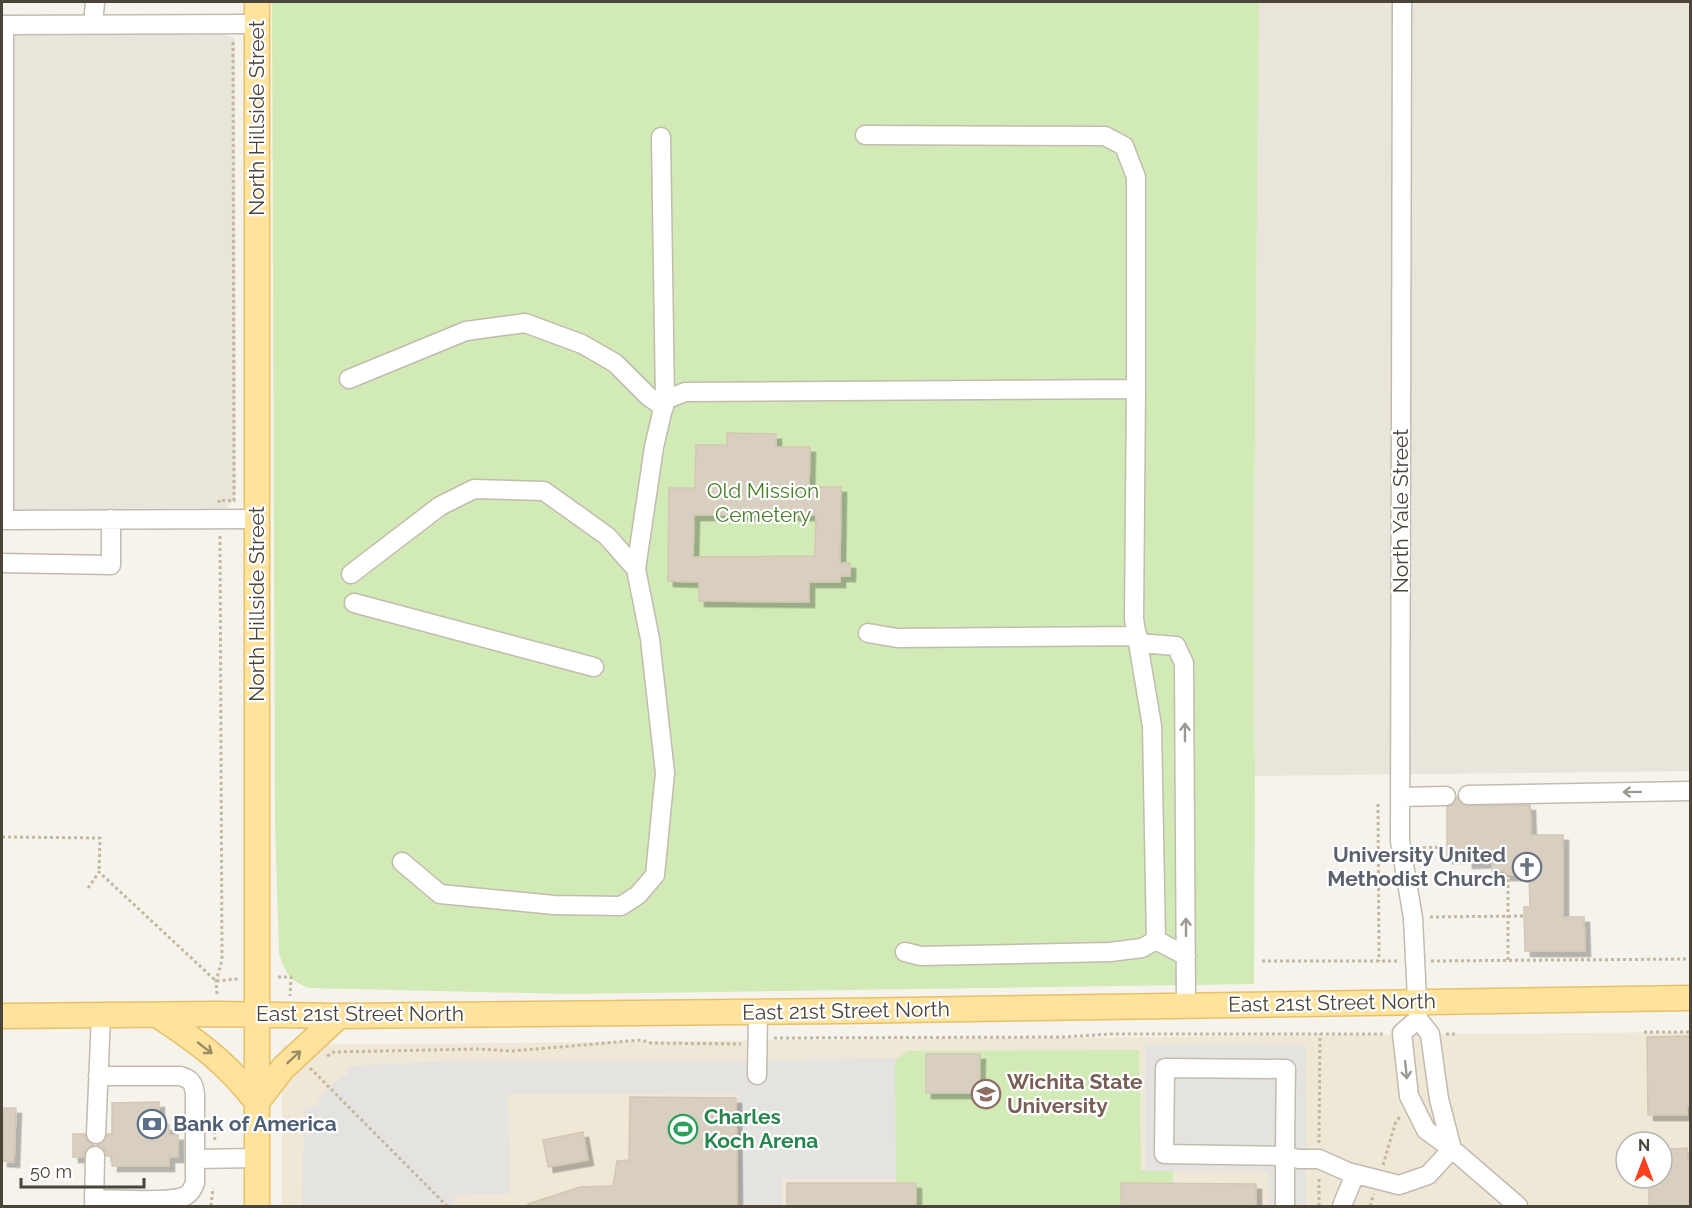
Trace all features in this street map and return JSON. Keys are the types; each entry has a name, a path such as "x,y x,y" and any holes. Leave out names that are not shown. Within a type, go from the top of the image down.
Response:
{"main road":[{"name":"North Hillside Street","path":"249,16 256,519 257,1206"},
{"name":"East 21st Street North","path":"2,1016 339,1016 1186,1006 1418,1010 1690,998"},
{"path":"157,1015 214,1055 237,1077 257,1102 283,1068 308,1062 339,1016"}],"street":[{"path":"93,24 95,2"},
{"name":"North Yale Street","path":"1402,2 1400,841 1413,918 1418,1010 1430,1034 1439,1099 1452,1149"},
{"path":"249,16 93,24 3,25 3,520 256,519"},
{"path":"865,135 1105,136 1124,146 1136,177 1134,619 1152,726 1156,940"},
{"path":"402,862 440,894 554,905 621,906 638,895 655,875 665,773 650,639 636,569 654,447 665,403 661,137"},
{"path":"349,379 466,331 525,323 582,344 615,363 649,397 665,403 685,392 1136,389"},
{"path":"351,574 440,506 474,489 544,490 607,536 636,569"},
{"path":"2,563 111,565 111,519"},
{"path":"354,603 594,668"},
{"path":"868,633 897,638 1139,639 1176,646 1184,663 1186,1006"},
{"path":"1468,795 1690,791"},
{"path":"1400,797 1446,796"},
{"path":"905,952 921,956 1110,952 1142,948 1156,940"},
{"path":"1156,940 1186,956"},
{"path":"1418,1010 1402,1033 1409,1096 1426,1130 1452,1149 1518,1206"},
{"path":"757,1075 758,1011"},
{"path":"96,1134 101,1016"},
{"path":"1285,1206 1285,1156 1286,1068 1165,1068 1164,1154 1285,1156 1319,1159 1355,1174 1399,1185 1428,1175 1452,1149"},
{"path":"95,1156 94,1203 184,1197 191,1192 195,1183 194,1085 189,1079 180,1076 98,1076"},
{"path":"195,1159 257,1158"},
{"path":"1342,1206 1355,1174"}],"path":[{"path":"99,872 216,981 222,960 219,500 234,501 249,16"},
{"path":"1378,804 1379,961"},
{"path":"2,837 100,838 99,872 88,888"},
{"path":"1508,960 1509,875"},
{"path":"1428,917 1524,916"},
{"path":"1262,961 1690,958"},
{"path":"1644,1032 1690,1032"},
{"path":"326,1057 334,1052 478,1049 512,1051 641,1040 651,1043 749,1044 776,1038 819,1040 888,1037 1062,1037 1111,1034 1384,1033 1386,1042"},
{"path":"1319,1206 1320,1034"},
{"path":"308,1062 447,1206"},
{"path":"1370,1206 1395,1124 1403,1112"}],"shaded area":[{"path":"1259,2 1690,2 1690,771 1255,776 1253,636"},
{"path":"219,33 234,38 235,46 236,490 234,500 227,508 2,510 2,35"},
{"name":"Wichita State University","path":"1690,1032 1690,1206 282,1206 282,1045"},
{"path":"1145,1044 1306,1045 1306,1206 1269,1206 1268,1171 1145,1171"},
{"path":"895,1058 896,1179 782,1179 782,1206 740,1206 738,1093 508,1094 510,1194 455,1195 454,1206 302,1206 304,1108 316,1106 321,1096 333,1083 347,1074 349,1066 451,1061 738,1061"}],"green space":[{"name":"Old Mission Cemetery","path":"272,2 1259,2 1253,636 1254,984 569,994 309,988 292,979 283,966 279,953 275,822"},
{"path":"1139,1050 1141,1170 1173,1170 1173,1183 1256,1184 1256,1206 787,1206 787,1183 896,1183 892,1063 907,1051"}],"building":[{"path":"727,433 776,434 776,447 810,447 809,487 841,487 840,563 850,563 850,576 840,576 840,582 809,582 809,602 699,601 699,582 668,581 669,488 695,488 696,445 727,445","holes":["694,515 816,515 815,556 693,557"]},
{"name":"University United Methodist Church","path":"1457,797 1462,804 1468,806 1530,805 1531,835 1563,835 1563,917 1584,917 1585,951 1525,951 1524,907 1530,907 1529,875 1505,875 1505,871 1492,871 1492,862 1467,863 1467,857 1447,858 1447,807 1452,805"},
{"path":"1690,1036 1690,1106 1687,1106 1687,1115 1648,1115 1647,1037"},
{"path":"926,1054 980,1054 979,1093 926,1093"},
{"name":"Charles Koch Arena","path":"630,1097 736,1098 737,1206 529,1206 528,1204 580,1187 613,1186 617,1161 629,1160"},
{"path":"159,1102 159,1125 169,1125 169,1135 178,1135 178,1157 169,1157 169,1166 112,1166 112,1156 106,1156 105,1150 97,1145 105,1140 107,1134 112,1134 112,1103"},
{"path":"2,1108 16,1108 14,1162 2,1161"},
{"path":"583,1132 588,1160 548,1167 543,1140"},
{"path":"73,1134 85,1134 86,1140 94,1145 86,1150 84,1157 73,1157"},
{"path":"1687,1148 1688,1160 1690,1160 1690,1206 1649,1206 1649,1190 1674,1190 1674,1149"},
{"path":"787,1183 916,1183 916,1206 787,1206"},
{"path":"1121,1183 1256,1184 1256,1206 1121,1206"}],"place":[{"name":"University United Methodist Church","path":"1527,867"},
{"name":"Wichita State University","path":"986,1094"},
{"name":"Bank of America","path":"152,1124"},
{"name":"Charles Koch Arena","path":"683,1129"}]}
